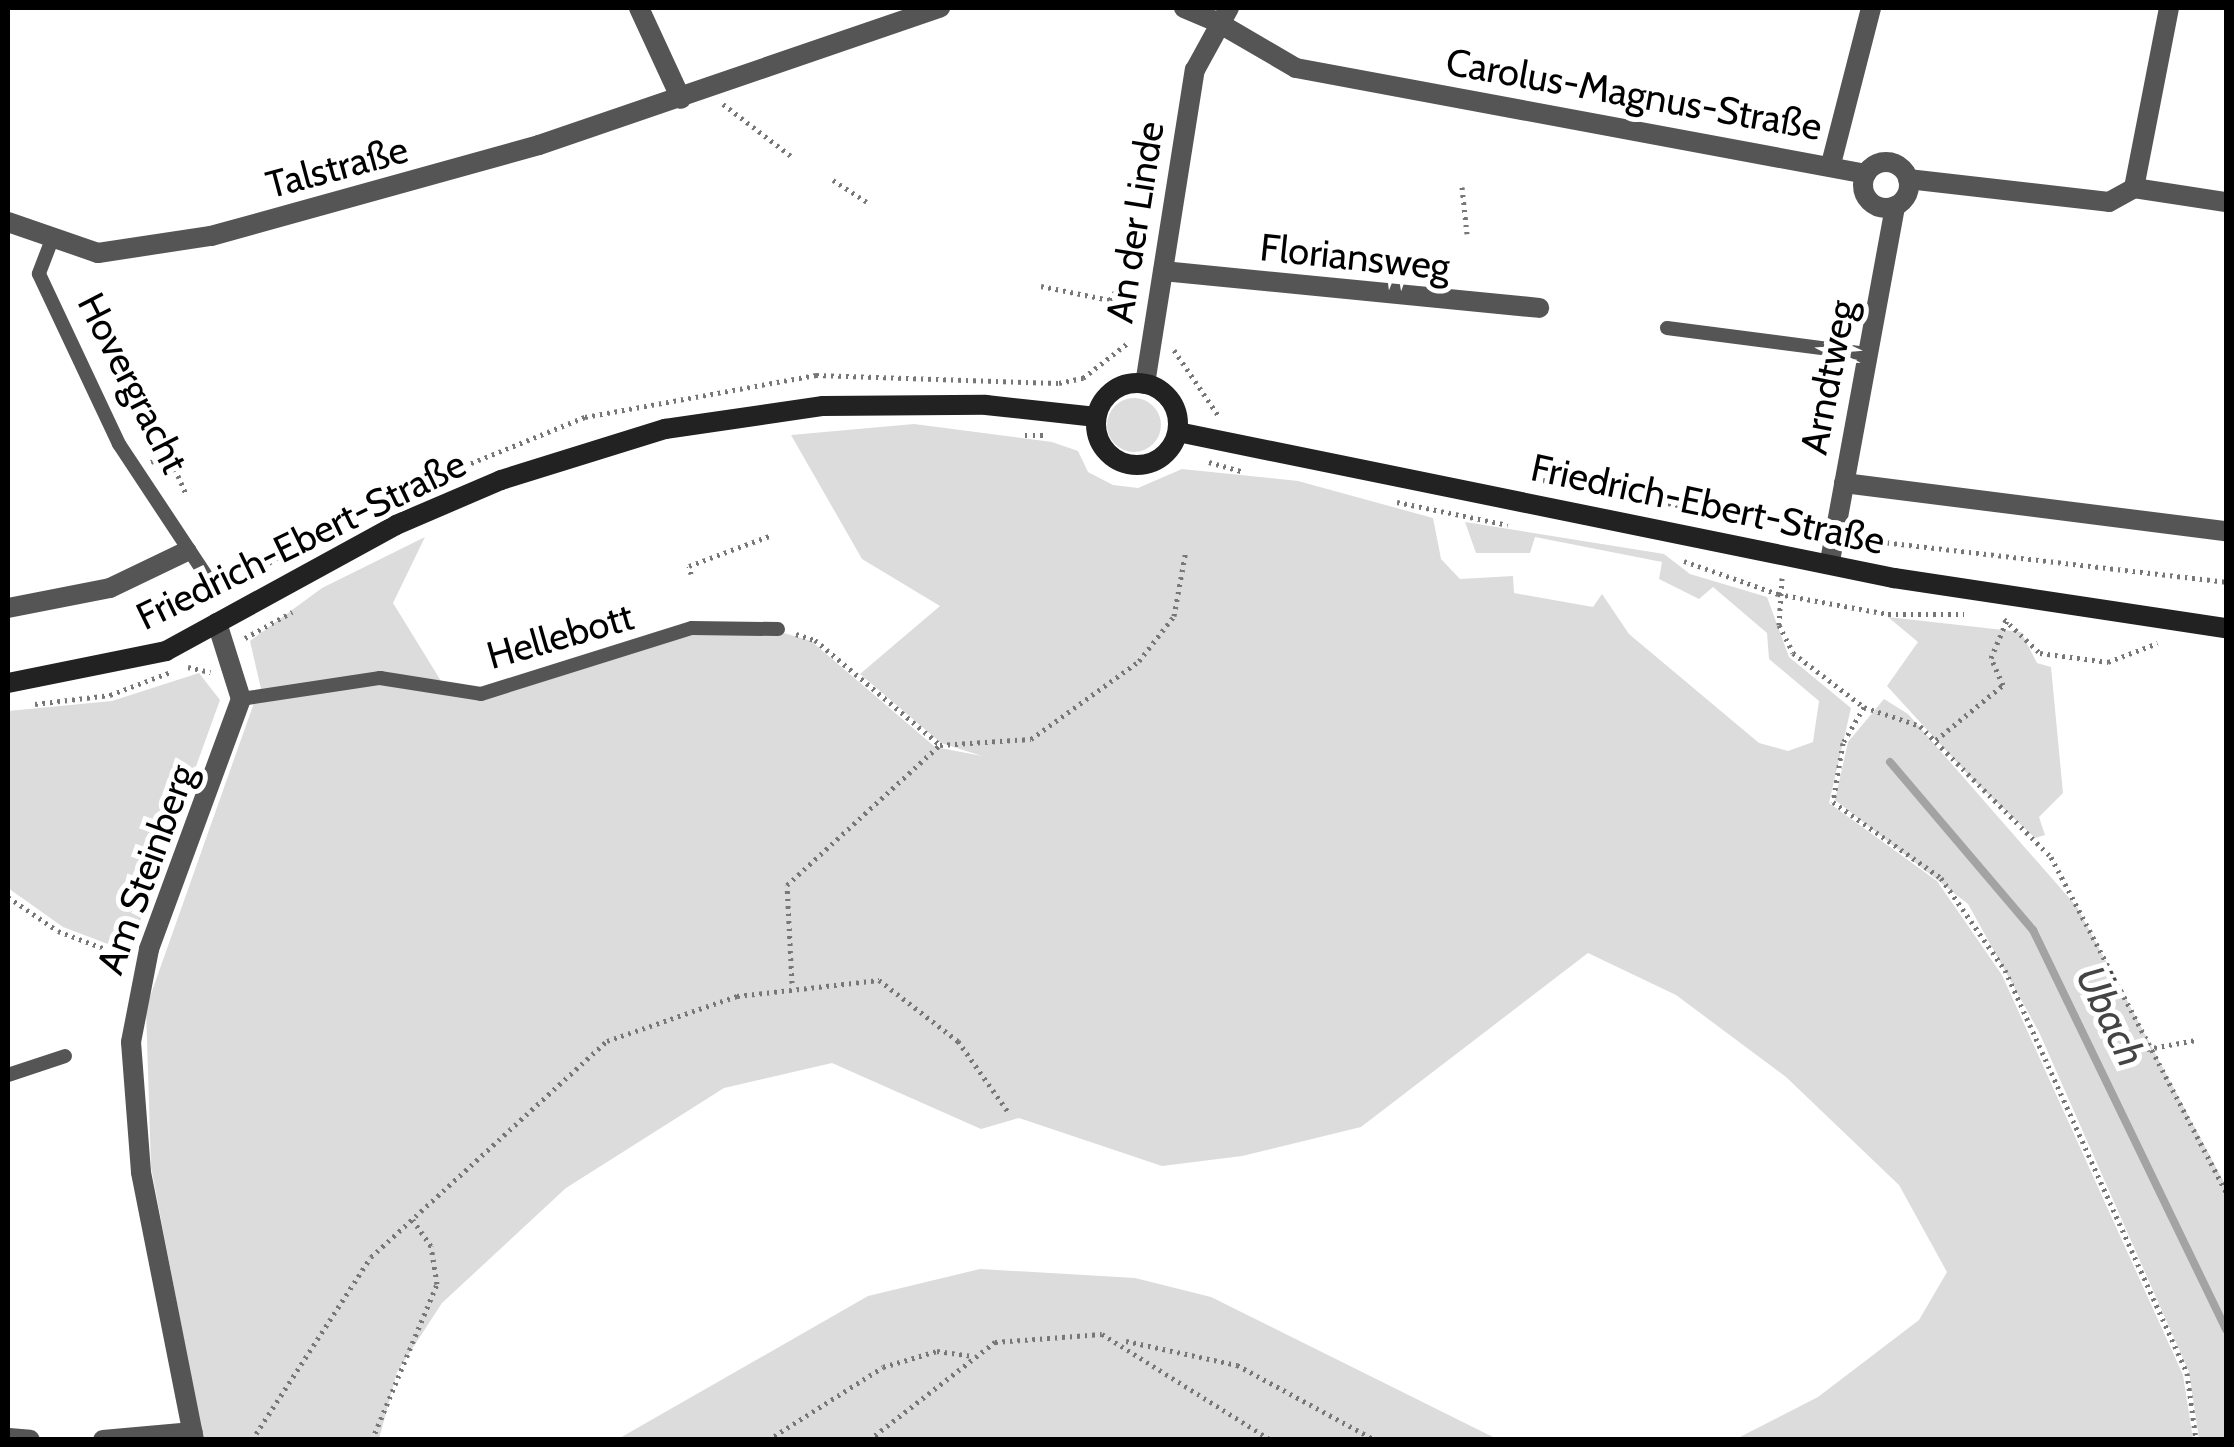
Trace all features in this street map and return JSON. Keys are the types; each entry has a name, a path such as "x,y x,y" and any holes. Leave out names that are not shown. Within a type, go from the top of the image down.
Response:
{"main road":[{"path":"1145,384 1172,401 1178,432 1160,459 1129,465 1103,448 1096,417 1114,390 1145,384"},
{"name":"Friedrich-Ebert-Straße","path":"8,683 113,668 217,622 332,556 483,487 664,430 822,406 986,405 1096,417"},
{"name":"Friedrich-Ebert-Straße","path":"1178,432 1830,561 2226,628"}],"street":[{"path":"638,8 682,99"},
{"name":"Talstraße","path":"8,222 51,242 98,253 211,236 682,99 940,8"},
{"name":"Carolus-Magnus-Straße","path":"1184,8 1223,15 1266,56 1331,75 1831,164 1866,174 1890,163 1908,179 2109,202 2134,188 2226,202"},
{"path":"1831,164 1872,8"},
{"path":"2134,188 2169,8"},
{"name":"An der Linde","path":"1145,384 1194,70 1223,15"},
{"name":"Carolus-Magnus-Straße","path":"1866,174 1870,202 1895,206"},
{"path":"1895,206 1908,179"},
{"name":"Arndtweg","path":"1830,561 1895,206"},
{"name":"Floriansweg","path":"1164,271 1538,308"},
{"name":"Friedrich-Ebert-Straße","path":"1844,483 2226,531"},
{"path":"8,608 110,588 187,551"},
{"path":"217,622 240,699"},
{"name":"Am Steinberg","path":"193,1436 141,1172 131,1042 149,950 240,699"},
{"path":"102,1440 193,1436"}],"lane":[{"name":"Hovergracht","path":"51,242 39,274 134,469 205,574"},
{"path":"1667,328 1868,354"},
{"name":"Hellebott","path":"240,699 380,678 482,694 692,628 778,629"},
{"path":"8,1074 65,1056"}],"path":[{"path":"715,87 728,114 791,156"},
{"path":"833,180 867,202"},
{"path":"1462,188 1467,234"},
{"path":"1041,286 1110,300 1120,284"},
{"path":"1151,345 1180,351 1182,372 1217,415"},
{"path":"134,469 169,455 186,494"},
{"path":"1834,534 1936,554 2226,582"},
{"path":"691,574 689,566 772,535"},
{"path":"792,985 787,885 940,745 1031,739 1070,718 1139,660 1174,616 1186,550"},
{"path":"1974,612 1911,617 1778,594 1793,653 1863,711 1935,740 2052,858 2147,1049 2226,1192"},
{"path":"1991,616 2007,620 2040,652 2075,658 2108,662 2140,645 2179,642"},
{"path":"1935,740 2003,685 1991,658 2007,620"},
{"path":"778,629 815,640 940,745"},
{"path":"1863,711 1830,787 1844,814 1910,853 1966,904 2005,970 2187,1373 2196,1440"},
{"path":"8,897 58,931 130,958"},
{"path":"252,1440 372,1256 607,1041 792,985 879,980 958,1042 1009,1113"},
{"path":"2147,1049 2196,1040"},
{"path":"372,1440 436,1284 431,1246 412,1220"},
{"path":"869,1440 994,1342 1102,1334 1237,1365 1375,1440"},
{"path":"1123,1341 1271,1440"},
{"path":"768,1440 883,1367 936,1351 972,1356"}],"shaded area":[{"path":"1134,398 1153,406 1161,425 1153,444 1134,452 1115,444 1107,425 1115,406"},
{"path":"914,424 1052,442 1078,451 1088,472 1113,485 1138,488 1182,469 1298,481 1433,518 1441,559 1460,579 1513,576 1514,593 1593,607 1602,594 1629,634 1759,743 1788,751 1813,742 1819,701 1769,659 1767,633 1713,587 1699,599 1659,579 1662,562 1535,537 1530,553 1476,553 1465,522 1664,554 1690,574 1767,597 1789,657 1851,708 1829,803 1937,881 2002,975 2183,1375 2193,1439 1736,1439 1818,1397 1919,1320 1947,1272 1899,1185 1786,1077 1676,995 1588,953 1361,1127 1242,1156 1162,1166 1019,1118 981,1129 832,1063 724,1088 566,1188 442,1303 397,1372 379,1439 203,1440 151,1167 146,1008 255,700 378,681 467,694 691,634 777,631 811,641 935,747 982,756 941,743 860,674 940,606 862,559 791,435"},
{"path":"425,537 393,603 441,681 403,676 261,689 250,641 322,588"},
{"path":"1888,617 2021,632 2037,663 2051,667 2063,793 2039,817 2045,835 2035,838 1973,780 1887,686 1918,642"},
{"path":"199,673 220,700 129,952 63,927 8,888 8,711 112,701"},
{"path":"1884,699 1908,714 2077,907 2226,1186 2226,1439 2199,1439 2189,1372 2039,1032 1968,904 1835,800 1848,742"},
{"path":"980,1269 1135,1278 1211,1297 1497,1439 618,1439 868,1296"}],"waterway":[{"name":"Übach","path":"1890,762 2033,930 2226,1330"}]}
